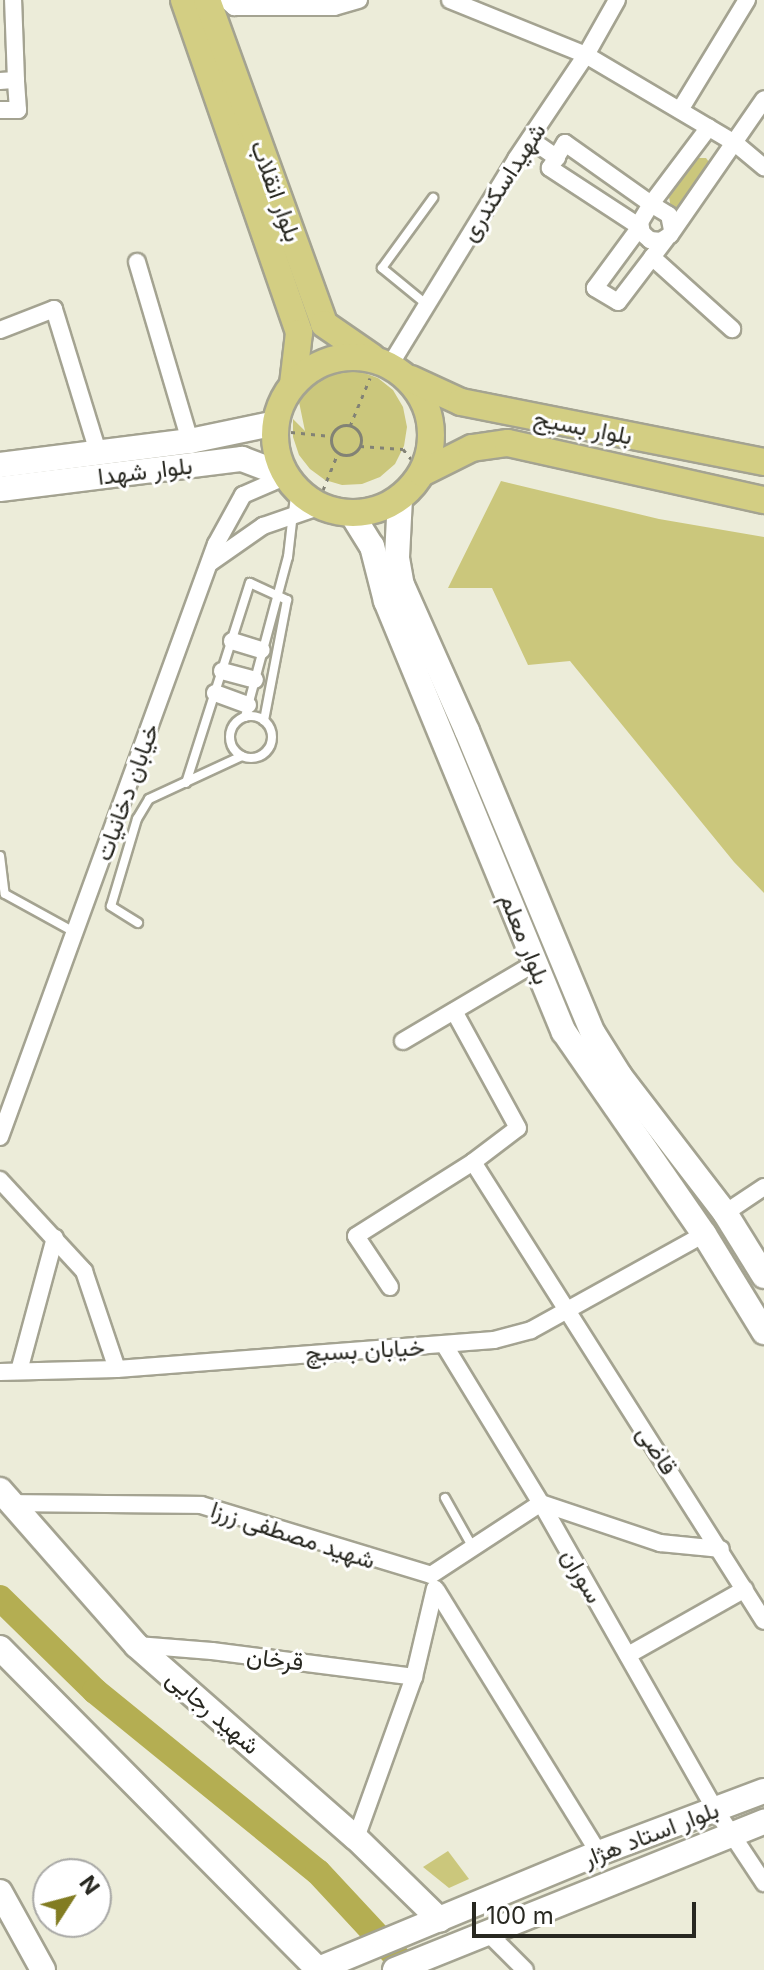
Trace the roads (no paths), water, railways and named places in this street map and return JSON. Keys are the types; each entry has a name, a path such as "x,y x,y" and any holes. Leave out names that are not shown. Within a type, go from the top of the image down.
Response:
{"main road":[{"name":"بلوار انقلاب","path":"184,0 299,333 293,384"},
{"name":"بلوار انقلاب","path":"207,0 324,324 391,367"},
{"path":"353,356 391,367 423,398 431,422 431,448 422,473 400,498 377,510 351,513 321,506 291,482 280,462 275,428 282,402 293,384 310,368 331,359 353,356"},
{"name":"بلوار بسیج","path":"391,367 461,402 764,462"},
{"name":"بلوار شهدا","path":"0,465 275,428"},
{"name":"بلوار بسیج","path":"422,473 472,448 508,443 764,500"},
{"name":"بلوار شهدا","path":"0,489 242,459 291,482"},
{"name":"بلوار معلم","path":"400,498 397,558 402,585 467,731 593,1033 620,1076 725,1213 764,1276"},
{"name":"بلوار معلم","path":"351,513 372,546 386,601 564,1032 704,1234 764,1332"},
{"name":"شهید رجایی","path":"5,1496 136,1645 356,1838 440,1920"},
{"path":"0,1648 317,1970"},
{"name":"بلوار استاد هژار","path":"317,1970 409,1929 440,1920 599,1853 764,1791"},
{"name":"بلوار استاد هژار","path":"395,1970 764,1822"},
{"path":"0,1892 43,1970"}],"street":[{"path":"0,110 18,110 8,81 13,0"},
{"path":"226,0 234,7 334,7 359,0"},
{"path":"450,0 475,6 586,55 735,143 764,167"},
{"name":"شهیداسکندری","path":"391,367 426,304 586,55 617,0"},
{"path":"680,110 747,0"},
{"path":"709,127 651,204 642,217 640,227 595,288 618,302 764,99"},
{"path":"530,139 557,158"},
{"path":"565,143 669,215 669,234 650,240 640,227 550,168 565,143"},
{"path":"652,257 732,329"},
{"path":"137,262 190,441"},
{"path":"0,330 54,309 98,452"},
{"name":"خیابان دخانیات","path":"0,1137 209,564 243,495 291,482"},
{"path":"209,564 263,526 321,506"},
{"path":"232,641 262,650"},
{"path":"222,671 255,680"},
{"path":"215,693 247,711"},
{"path":"403,1041 535,963"},
{"path":"390,1287 356,1236 473,1162 518,1128 454,1011"},
{"name":"قاضی","path":"473,1162 764,1621"},
{"path":"0,1180 84,1271 117,1369"},
{"path":"725,1213 764,1187"},
{"name":"خیابان بسبچ","path":"0,1372 117,1369 331,1351 445,1346 531,1330 704,1234"},
{"path":"19,1371 55,1238"},
{"name":"سوران","path":"445,1346 541,1503 715,1809 764,1883"},
{"name":"شهید مصطفی زرزا","path":"5,1496 201,1505 434,1583"},
{"path":"356,1838 414,1677 434,1583 472,1546 541,1503 660,1543 721,1549"},
{"path":"434,1583 599,1853"},
{"path":"628,1655 745,1589"},
{"name":"قرخان","path":"136,1645 212,1651 414,1677"},
{"path":"488,1933 525,1970"}],"lane":[{"path":"426,304 382,268 433,198"},
{"path":"242,756 230,739 234,725 247,711 288,557 291,482"},
{"path":"186,783 250,583 287,600 264,721"},
{"path":"138,923 111,906 137,819 149,799 242,756 256,758 267,751 273,739 264,721 247,711"},
{"path":"0,856 2,895 76,933"},
{"path":"445,1498 472,1546"}],"waterway":[{"path":"0,1598 95,1691 318,1872 409,1970"}]}
